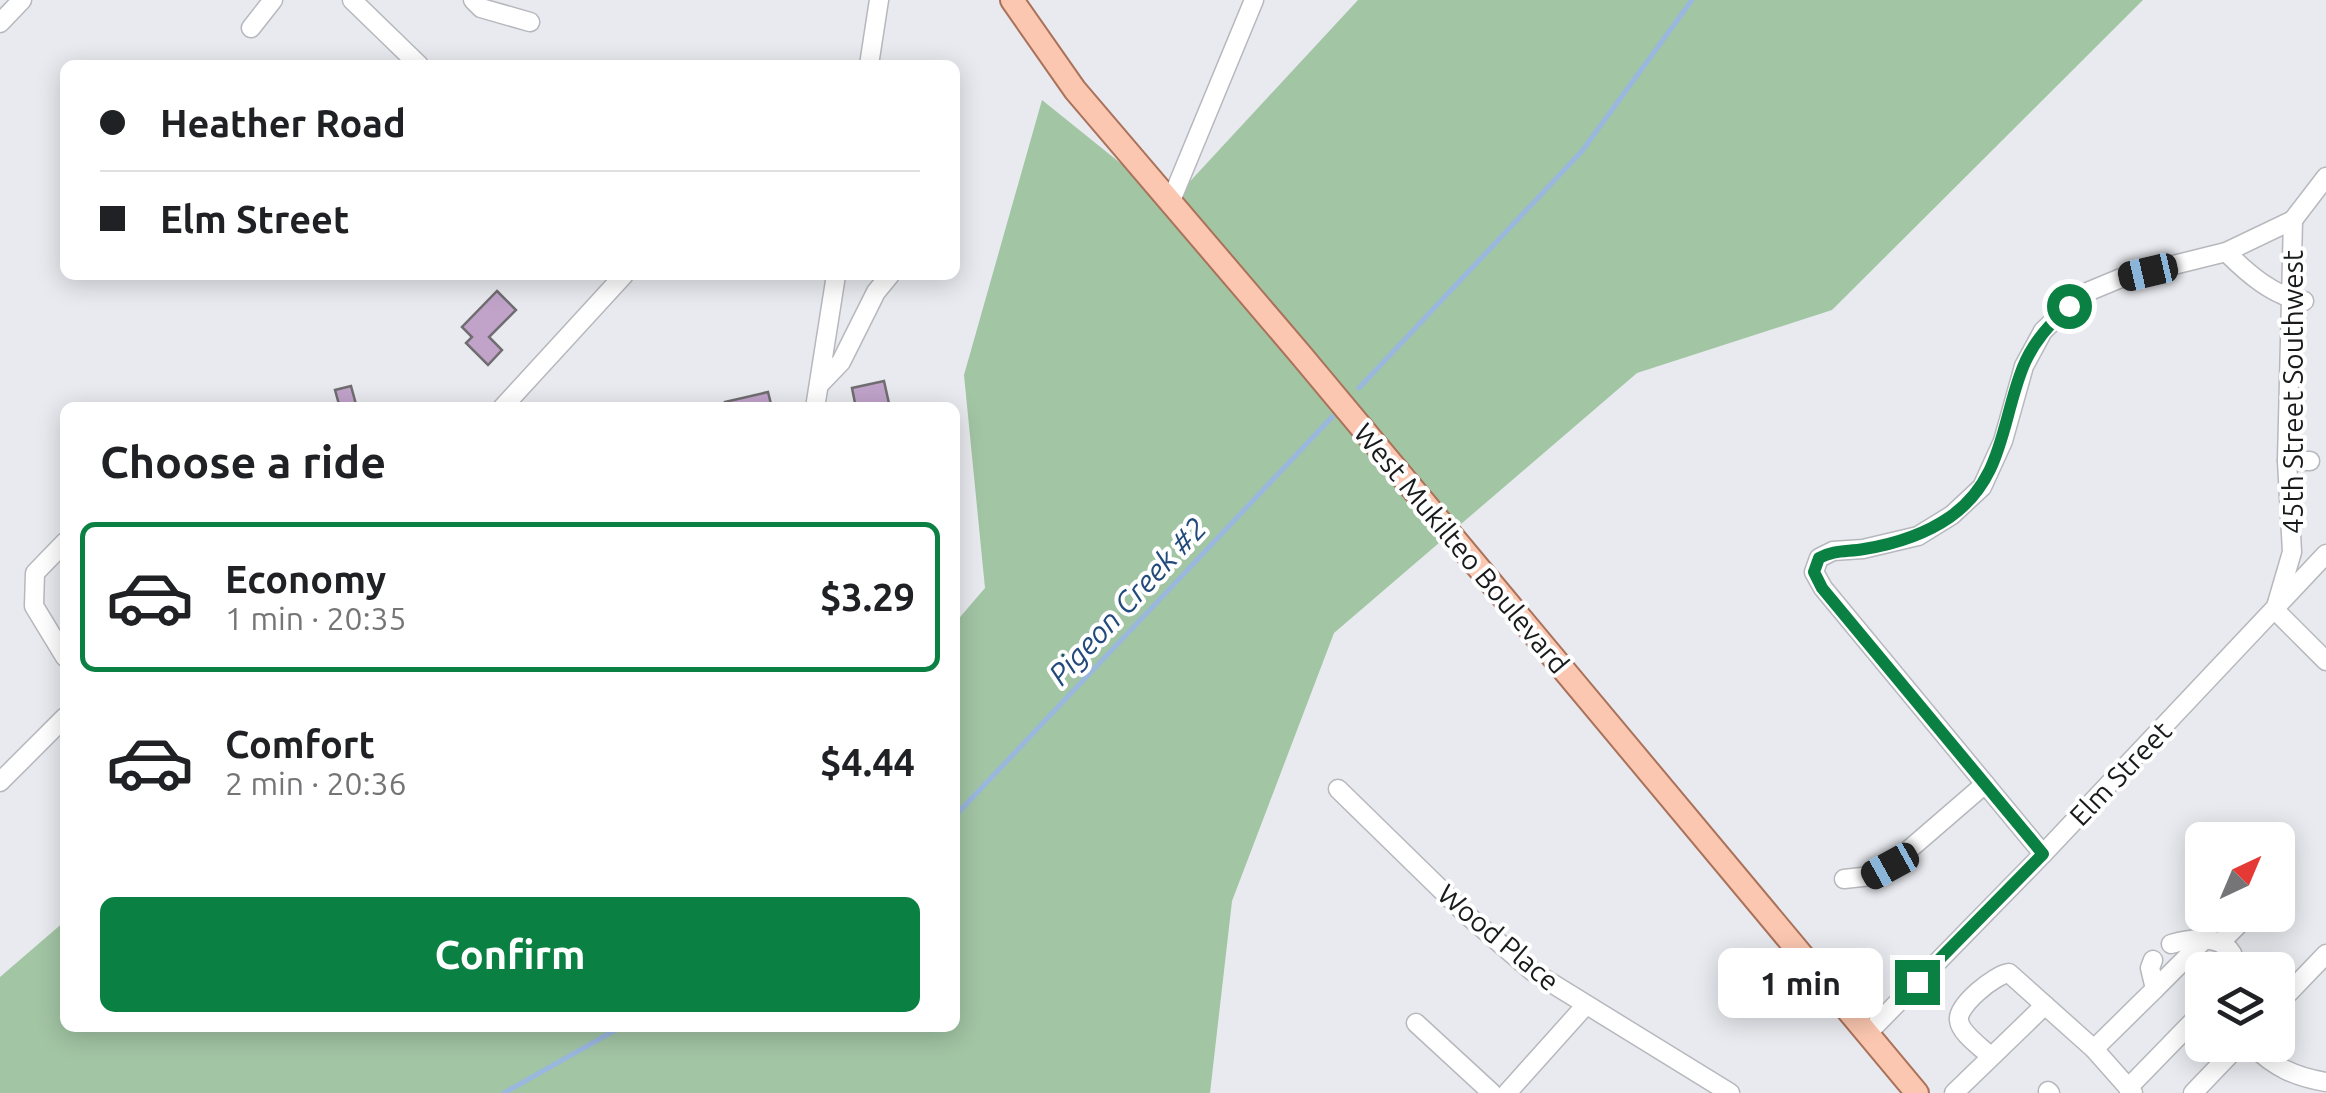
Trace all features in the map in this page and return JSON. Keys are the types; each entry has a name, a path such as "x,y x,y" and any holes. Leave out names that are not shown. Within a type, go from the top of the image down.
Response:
{"main road":[{"name":"West Mukilteo Boulevard","path":"1012,0 1075,90 1917,1093"}],"street":[{"path":"0,24 22,0"},
{"path":"251,28 274,0"},
{"path":"352,0 414,60"},
{"path":"473,0 481,8 530,22"},
{"path":"870,60 879,0"},
{"path":"1170,203 1254,0"},
{"path":"2043,854 1822,588 1814,572 1819,558 1833,551 1862,549 1918,536 1952,515 1982,486 2003,441 2024,366 2043,331 2080,295 2121,278 2226,252 2293,220 2326,178"},
{"name":"45th Street Southwest","path":"2275,610 2292,552 2287,462 2296,300 2293,220"},
{"path":"2226,252 2244,270 2296,300"},
{"path":"508,402 619,280"},
{"path":"816,402 835,280"},
{"path":"818,385 841,362 886,280"},
{"path":"2287,462 2310,461"},
{"path":"60,547 36,573 34,606 60,650"},
{"name":"Elm Street","path":"1868,1033 2043,854 2132,772 2326,554"},
{"path":"2275,610 2326,661"},
{"path":"0,782 60,722"},
{"path":"1844,879 1872,876 1890,866 1985,784"},
{"name":"Wood Place","path":"1338,790 1467,915 1532,971 1574,988 1585,1006 1730,1093"},
{"path":"2094,1049 2154,989 2225,932"},
{"path":"2171,944 2214,940 2231,952"},
{"path":"2295,986 2326,954"},
{"path":"2154,960 2150,968 2154,989"},
{"path":"1990,1056 1959,1021 1960,1012 1996,974 2009,972 2094,1049 2131,1090 2185,1031"},
{"path":"1954,1093 2045,1005"},
{"path":"1508,1093 1585,1006"},
{"path":"1416,1023 1492,1093"},
{"path":"2193,1093 2223,1062"},
{"path":"2269,1062 2300,1078 2326,1082"}],"green space":[{"path":"1358,0 2143,0 1832,310 1637,373 1334,633 1232,901 1210,1093 0,1093 0,977 60,925 60,1032 960,1032 960,617 985,588 964,375 1042,100 1170,203"}],"building":[{"path":"497,291 516,310 489,337 502,350 488,365 466,343 472,337 462,327"},
{"path":"884,381 889,402 855,402 852,388"},
{"path":"351,386 355,402 338,402 335,390"},
{"path":"768,392 770,402 725,402"}],"waterway":[{"name":"Pigeon Creek #2","path":"1359,388 1582,151 1692,0"},
{"name":"Pigeon Creek #2","path":"960,811 1332,417"},
{"name":"Pigeon Creek #2","path":"504,1093 612,1032"}],"route":[{"path":"1917,982 2043,854 1822,588 1814,572 1819,558 1833,551 1862,549 1918,536 1952,515 1982,486 2003,441 2024,366 2043,331 2069,306"}]}
